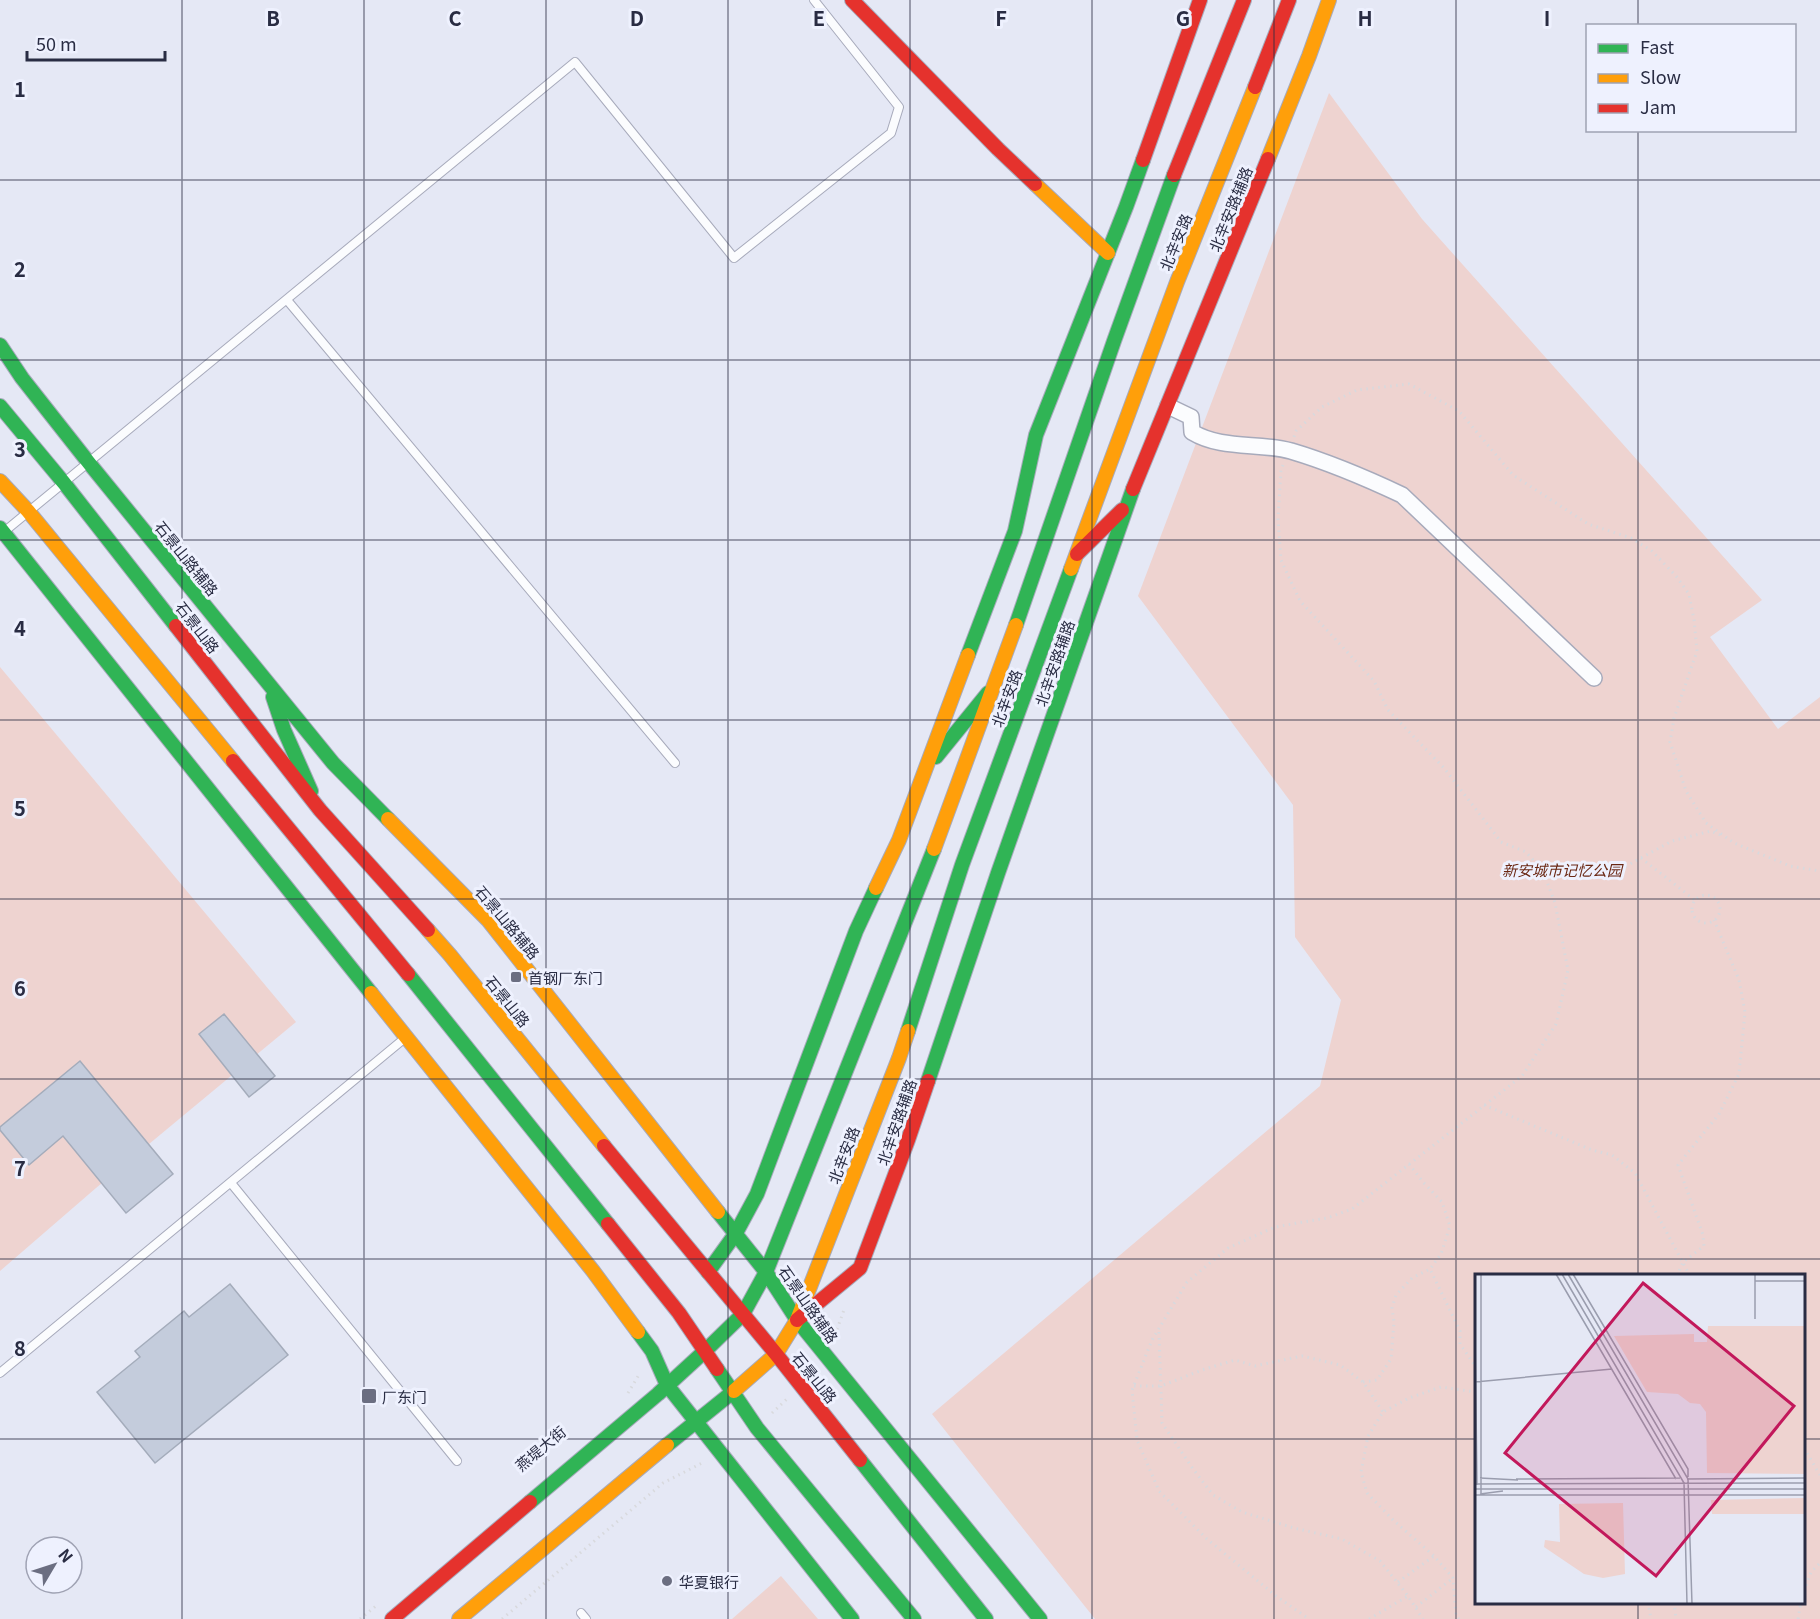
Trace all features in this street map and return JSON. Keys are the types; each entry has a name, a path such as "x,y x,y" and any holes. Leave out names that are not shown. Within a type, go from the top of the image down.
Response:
{"main road":[{"path":"852,0 998,149 1108,253"},
{"path":"708,1272 735,1233 757,1194 856,932 899,840 1015,531 1036,435 1126,207 1200,0"},
{"name":"北辛安路","path":"706,1350 743,1314 766,1272 934,851 1118,327 1207,87 1244,0"},
{"name":"北辛安路","path":"734,1391 776,1354 797,1320 899,1058 962,865 1177,282 1289,0"},
{"name":"北辛安路辅路","path":"797,1320 860,1268 908,1140 1125,507 1310,56 1329,0"},
{"name":"石景山路辅路","path":"0,345 22,378 89,463 333,764 488,920 766,1272 797,1320 1040,1619"},
{"name":"石景山路","path":"0,406 64,483 320,810 450,955 633,1183 776,1354 986,1619"},
{"path":"0,481 28,512 415,983 680,1312 757,1428 914,1619"},
{"path":"1077,554 1125,507"},
{"path":"2,530 592,1271 652,1351 667,1384 852,1619"},
{"path":"268,684 284,730 320,810"},
{"path":"924,771 994,685"},
{"path":"392,1619 658,1394 706,1350"},
{"path":"459,1619 734,1391"},
{"path":"1011,1584 1026,1619"}],"street":[{"path":"1168,406 1191,417 1192,432 1206,440 1289,450 1372,481 1402,495 1594,678"}],"lane":[{"path":"2,530 89,463 575,62 734,258 891,134 899,107 814,0"},
{"path":"287,300 675,763"},
{"path":"0,1373 407,1037"},
{"path":"231,1183 457,1461"}],"path":[{"path":"1309,1619 1276,1596 1207,1539 1159,1491 1137,1440 1132,1390 1158,1329 1187,1282 1228,1248 1275,1227 1327,1218 1352,1209 1522,1076 1556,1024 1568,970 1555,903 1542,871 1526,852 1501,842 1444,768 1388,710 1374,681 1300,601 1281,560 1278,519 1281,470 1296,432 1322,407 1357,390 1409,384 1459,411 1513,475 1588,524 1631,538 1652,551 1676,576 1689,594 1694,620 1696,651 1674,718 1670,742 1686,790 1706,823 1734,843 1790,866 1820,871"},
{"path":"1542,871 1582,876 1619,870 1672,841 1711,831 1726,838"},
{"path":"1641,858 1696,900"},
{"path":"1701,896 1707,896 1718,902 1718,915 1714,920 1703,923 1694,917 1692,905 1696,900 1701,896"},
{"path":"1677,1274 1683,1262 1704,1246 1703,1235 1678,1165 1719,1114 1739,1074 1745,1012 1739,980 1714,920"},
{"path":"1484,1105 1612,1155 1635,1173 1689,1274"},
{"path":"1364,1382 1377,1380 1391,1359 1394,1322 1392,1308 1396,1295 1412,1278 1430,1269 1441,1254 1450,1226 1442,1202 1409,1164"},
{"path":"1430,1269 1460,1331 1460,1344 1475,1366"},
{"path":"1158,1329 1162,1424 1213,1495 1242,1512 1294,1528 1342,1539 1380,1561 1398,1582 1423,1619"},
{"path":"623,1400 652,1351"},
{"path":"1134,1386 1161,1386 1235,1360 1255,1366 1302,1356 1340,1365 1364,1382 1383,1412"},
{"path":"1458,1619 1453,1578 1434,1556 1393,1520 1367,1493 1361,1472 1368,1436 1383,1412 1409,1398 1442,1387 1475,1392"},
{"path":"1805,1451 1820,1475"},
{"path":"1398,1582 1434,1556"},
{"path":"1805,1586 1811,1572 1820,1563"},
{"path":"1416,1607 1453,1578"},
{"path":"1369,1619 1408,1596"},
{"path":"360,1619 378,1604"},
{"path":"1648,1604 1651,1619"},
{"path":"1674,1604 1676,1619"},
{"path":"1798,1619 1801,1604"}],"green space":[{"name":"新安城市记忆公园","path":"1329,93 1422,219 1762,600 1710,637 1778,729 1820,697 1820,1619 1095,1619 932,1414 1320,1086 1341,1000 1295,937 1293,805 1138,596"},
{"path":"0,667 296,1022 0,1271"},
{"path":"781,1576 818,1619 732,1619"}],"building":[{"path":"224,1014 275,1076 249,1097 199,1034"},
{"path":"80,1061 173,1174 126,1213 63,1136 29,1165 0,1130 0,1127"},
{"path":"230,1284 288,1355 155,1463 97,1392 140,1357 135,1351 184,1311 189,1317"}],"traffic: fast":[{"path":"968,655 1015,531 1036,435 1143,160"},
{"path":"1016,625 1174,175"},
{"path":"0,345 22,378 89,463 333,763 388,819"},
{"path":"0,406 64,483 176,626"},
{"path":"928,1081 998,873 1133,489"},
{"path":"0,528 371,993"},
{"path":"908,1031 962,865 1071,569"},
{"path":"936,757 988,693"},
{"path":"273,697 284,730 311,791"},
{"path":"706,1350 743,1314 766,1272 934,849"},
{"path":"708,1272 736,1233 757,1194 856,931 876,888"},
{"path":"408,974 608,1224"},
{"path":"718,1212 766,1272 797,1320 1040,1619"},
{"path":"638,1332 652,1351 667,1385 852,1619"},
{"path":"530,1502 658,1394 706,1350"},
{"path":"717,1369 757,1428 914,1619"},
{"path":"667,1445 734,1391"},
{"path":"860,1460 986,1619"}],"traffic: slow":[{"path":"1268,159 1329,0"},
{"path":"1071,569 1177,282 1255,87"},
{"path":"1035,184 1108,253"},
{"path":"0,481 28,511 233,761"},
{"path":"934,849 1016,625"},
{"path":"876,888 899,840 968,655"},
{"path":"388,819 488,920 718,1212"},
{"path":"428,930 604,1146"},
{"path":"371,993 593,1271 638,1332"},
{"path":"734,1391 776,1354 797,1320 908,1031"},
{"path":"459,1619 667,1445"}],"traffic: jam":[{"path":"852,0 1035,184"},
{"path":"1143,160 1200,0"},
{"path":"1174,175 1244,0"},
{"path":"1255,87 1289,0"},
{"path":"1133,489 1268,159"},
{"path":"1077,554 1122,510"},
{"path":"176,626 320,810 428,930"},
{"path":"233,761 408,974"},
{"path":"797,1320 860,1268 928,1081"},
{"path":"604,1146 776,1354 860,1460"},
{"path":"608,1224 679,1313 717,1369"},
{"path":"392,1619 530,1502"}],"place":[{"name":"首钢厂东门","path":"516,977"},
{"name":"厂东门","path":"369,1396"},
{"name":"华夏银行","path":"667,1581"}]}
